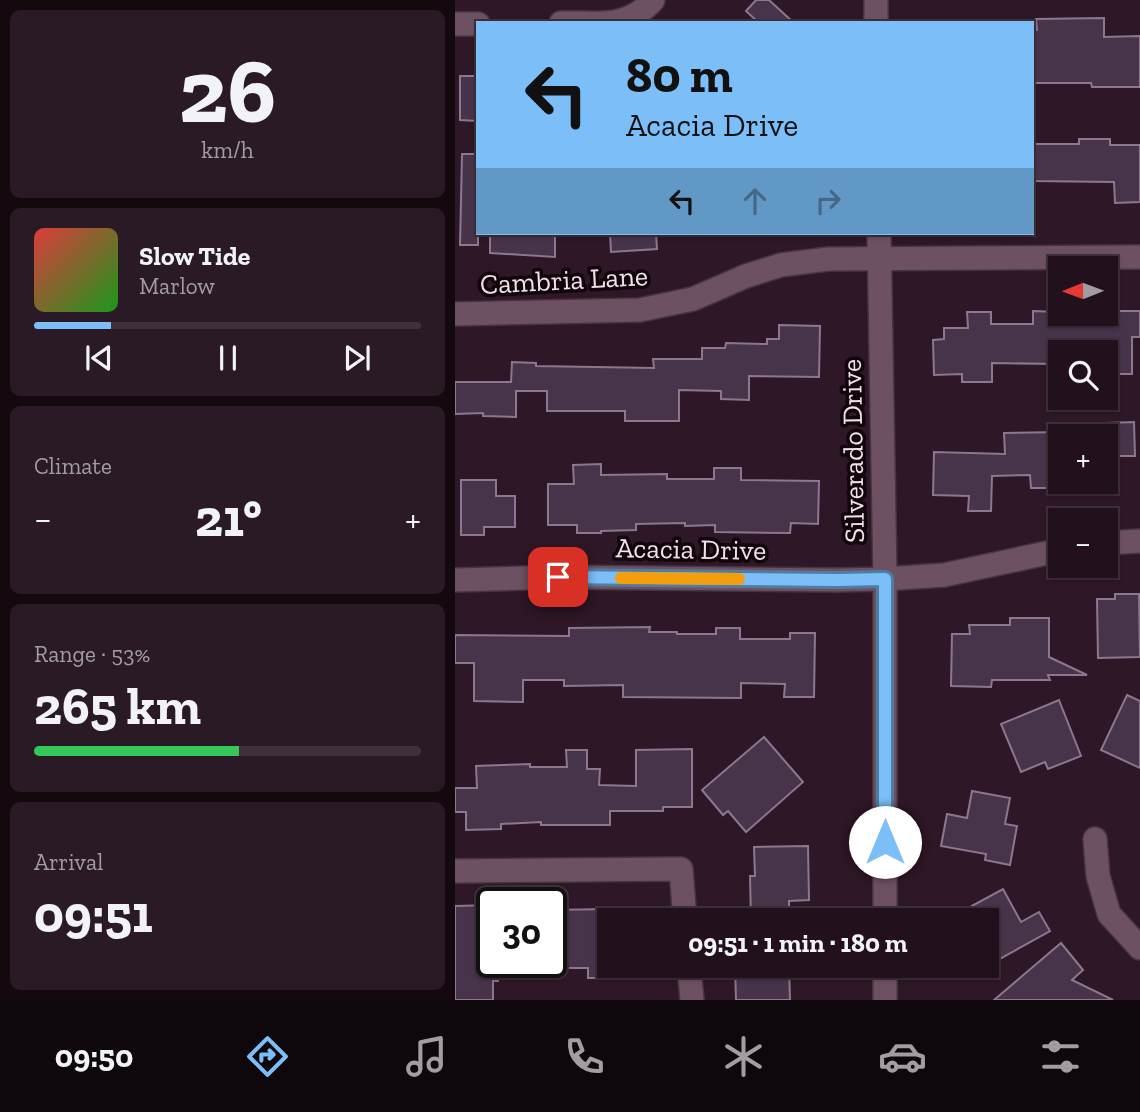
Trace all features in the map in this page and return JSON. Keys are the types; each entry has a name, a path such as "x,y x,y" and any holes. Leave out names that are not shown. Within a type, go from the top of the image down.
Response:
{"street":[{"path":"623,21 642,12 653,0"},
{"path":"876,0 876,21"},
{"path":"455,24 476,24"},
{"name":"Silverado Drive","path":"879,235 885,579 885,908"},
{"name":"Cambria Lane","path":"455,314 640,310 693,299 746,276 781,265 828,259 1140,257"},
{"path":"1118,542 1140,541"},
{"name":"Acacia Drive","path":"455,580 558,577 885,579 944,575 1048,553"},
{"path":"1095,839 1098,876 1109,914 1140,947"},
{"path":"455,871 681,869 684,908"},
{"path":"690,978 692,1000"},
{"path":"885,978 885,1000"}],"building":[{"path":"756,0 769,0 792,21 757,21 746,11"},
{"path":"1104,18 1104,37 1140,36 1140,87 1092,87 1091,83 1034,83 1036,19"},
{"path":"460,76 476,76 476,121 460,120"},
{"path":"1079,139 1110,139 1110,145 1140,145 1140,202 1115,203 1114,182 1034,181 1034,144 1079,144"},
{"path":"462,154 476,154 478,245 460,245"},
{"path":"490,235 555,235 555,257 490,253"},
{"path":"610,235 656,235 657,249 611,252"},
{"path":"1033,311 1048,312 1048,326 1118,326 1118,311 1140,311 1140,337 1132,337 1132,374 1118,374 1118,340 1048,340 1048,364 992,363 992,382 962,382 962,374 934,375 933,340 944,339 944,328 968,328 967,312 991,312 991,324 1033,324"},
{"path":"779,325 820,326 819,377 749,376 749,400 721,399 721,391 679,390 679,421 625,421 625,411 547,411 547,391 516,391 516,417 483,416 483,413 455,414 455,382 511,382 512,362 536,363 536,366 654,368 653,359 702,359 702,348 725,348 726,343 767,344 767,339 779,339"},
{"path":"1134,422 1135,456 1118,456 1118,424 1106,423"},
{"path":"1048,432 1048,488 1031,488 1030,475 992,476 991,511 968,511 969,496 933,495 934,452 1005,454 1004,433"},
{"path":"601,464 601,475 667,474 667,479 714,479 714,468 741,468 741,480 819,481 818,524 791,523 790,533 715,532 715,525 685,526 685,523 636,524 636,530 577,533 577,525 548,525 548,484 574,484 573,465"},
{"path":"461,480 496,480 496,496 515,496 515,527 484,527 484,535 461,535"},
{"path":"1115,594 1139,594 1140,657 1098,658 1097,599 1115,599"},
{"path":"1010,618 1049,618 1049,657 1087,675 1048,675 1050,680 992,680 991,687 951,686 952,634 970,634 969,625 1010,625"},
{"path":"650,627 649,632 677,634 716,634 716,628 740,628 740,639 790,639 790,633 815,633 814,697 784,697 785,684 741,683 741,698 623,697 623,685 564,686 564,680 523,680 523,702 474,701 474,663 455,663 455,635 569,636 569,628"},
{"path":"1127,695 1140,701 1140,768 1101,750"},
{"path":"1059,700 1081,756 1048,769 1045,762 1021,772 1001,724"},
{"path":"764,737 803,782 746,832 728,811 723,815 702,790"},
{"path":"692,749 692,807 663,807 663,811 610,811 610,825 541,825 541,822 501,824 501,829 466,830 466,812 455,812 455,788 477,788 476,766 530,764 530,767 567,767 566,750 587,750 587,769 600,769 599,785 636,786 636,750"},
{"path":"972,791 1010,798 1005,824 1017,826 1010,865 985,860 986,854 941,846 947,814 967,818"},
{"path":"808,846 809,900 789,901 789,908 751,908 750,876 755,876 754,847"},
{"path":"1003,889 1021,922 1039,912 1050,931 999,959 999,908 968,908"},
{"path":"476,905 476,978 498,978 498,981 493,981 493,1000 455,1000 455,906"},
{"path":"597,909 597,978 588,978 588,968 567,968 567,910"},
{"path":"1061,943 1083,970 1072,980 1113,1000 994,1000"},
{"path":"735,978 789,978 790,1000 736,1000"}],"slow traffic":[{"path":"621,578 739,579"}],"route":[{"path":"558,577 885,579 885,842"}]}
